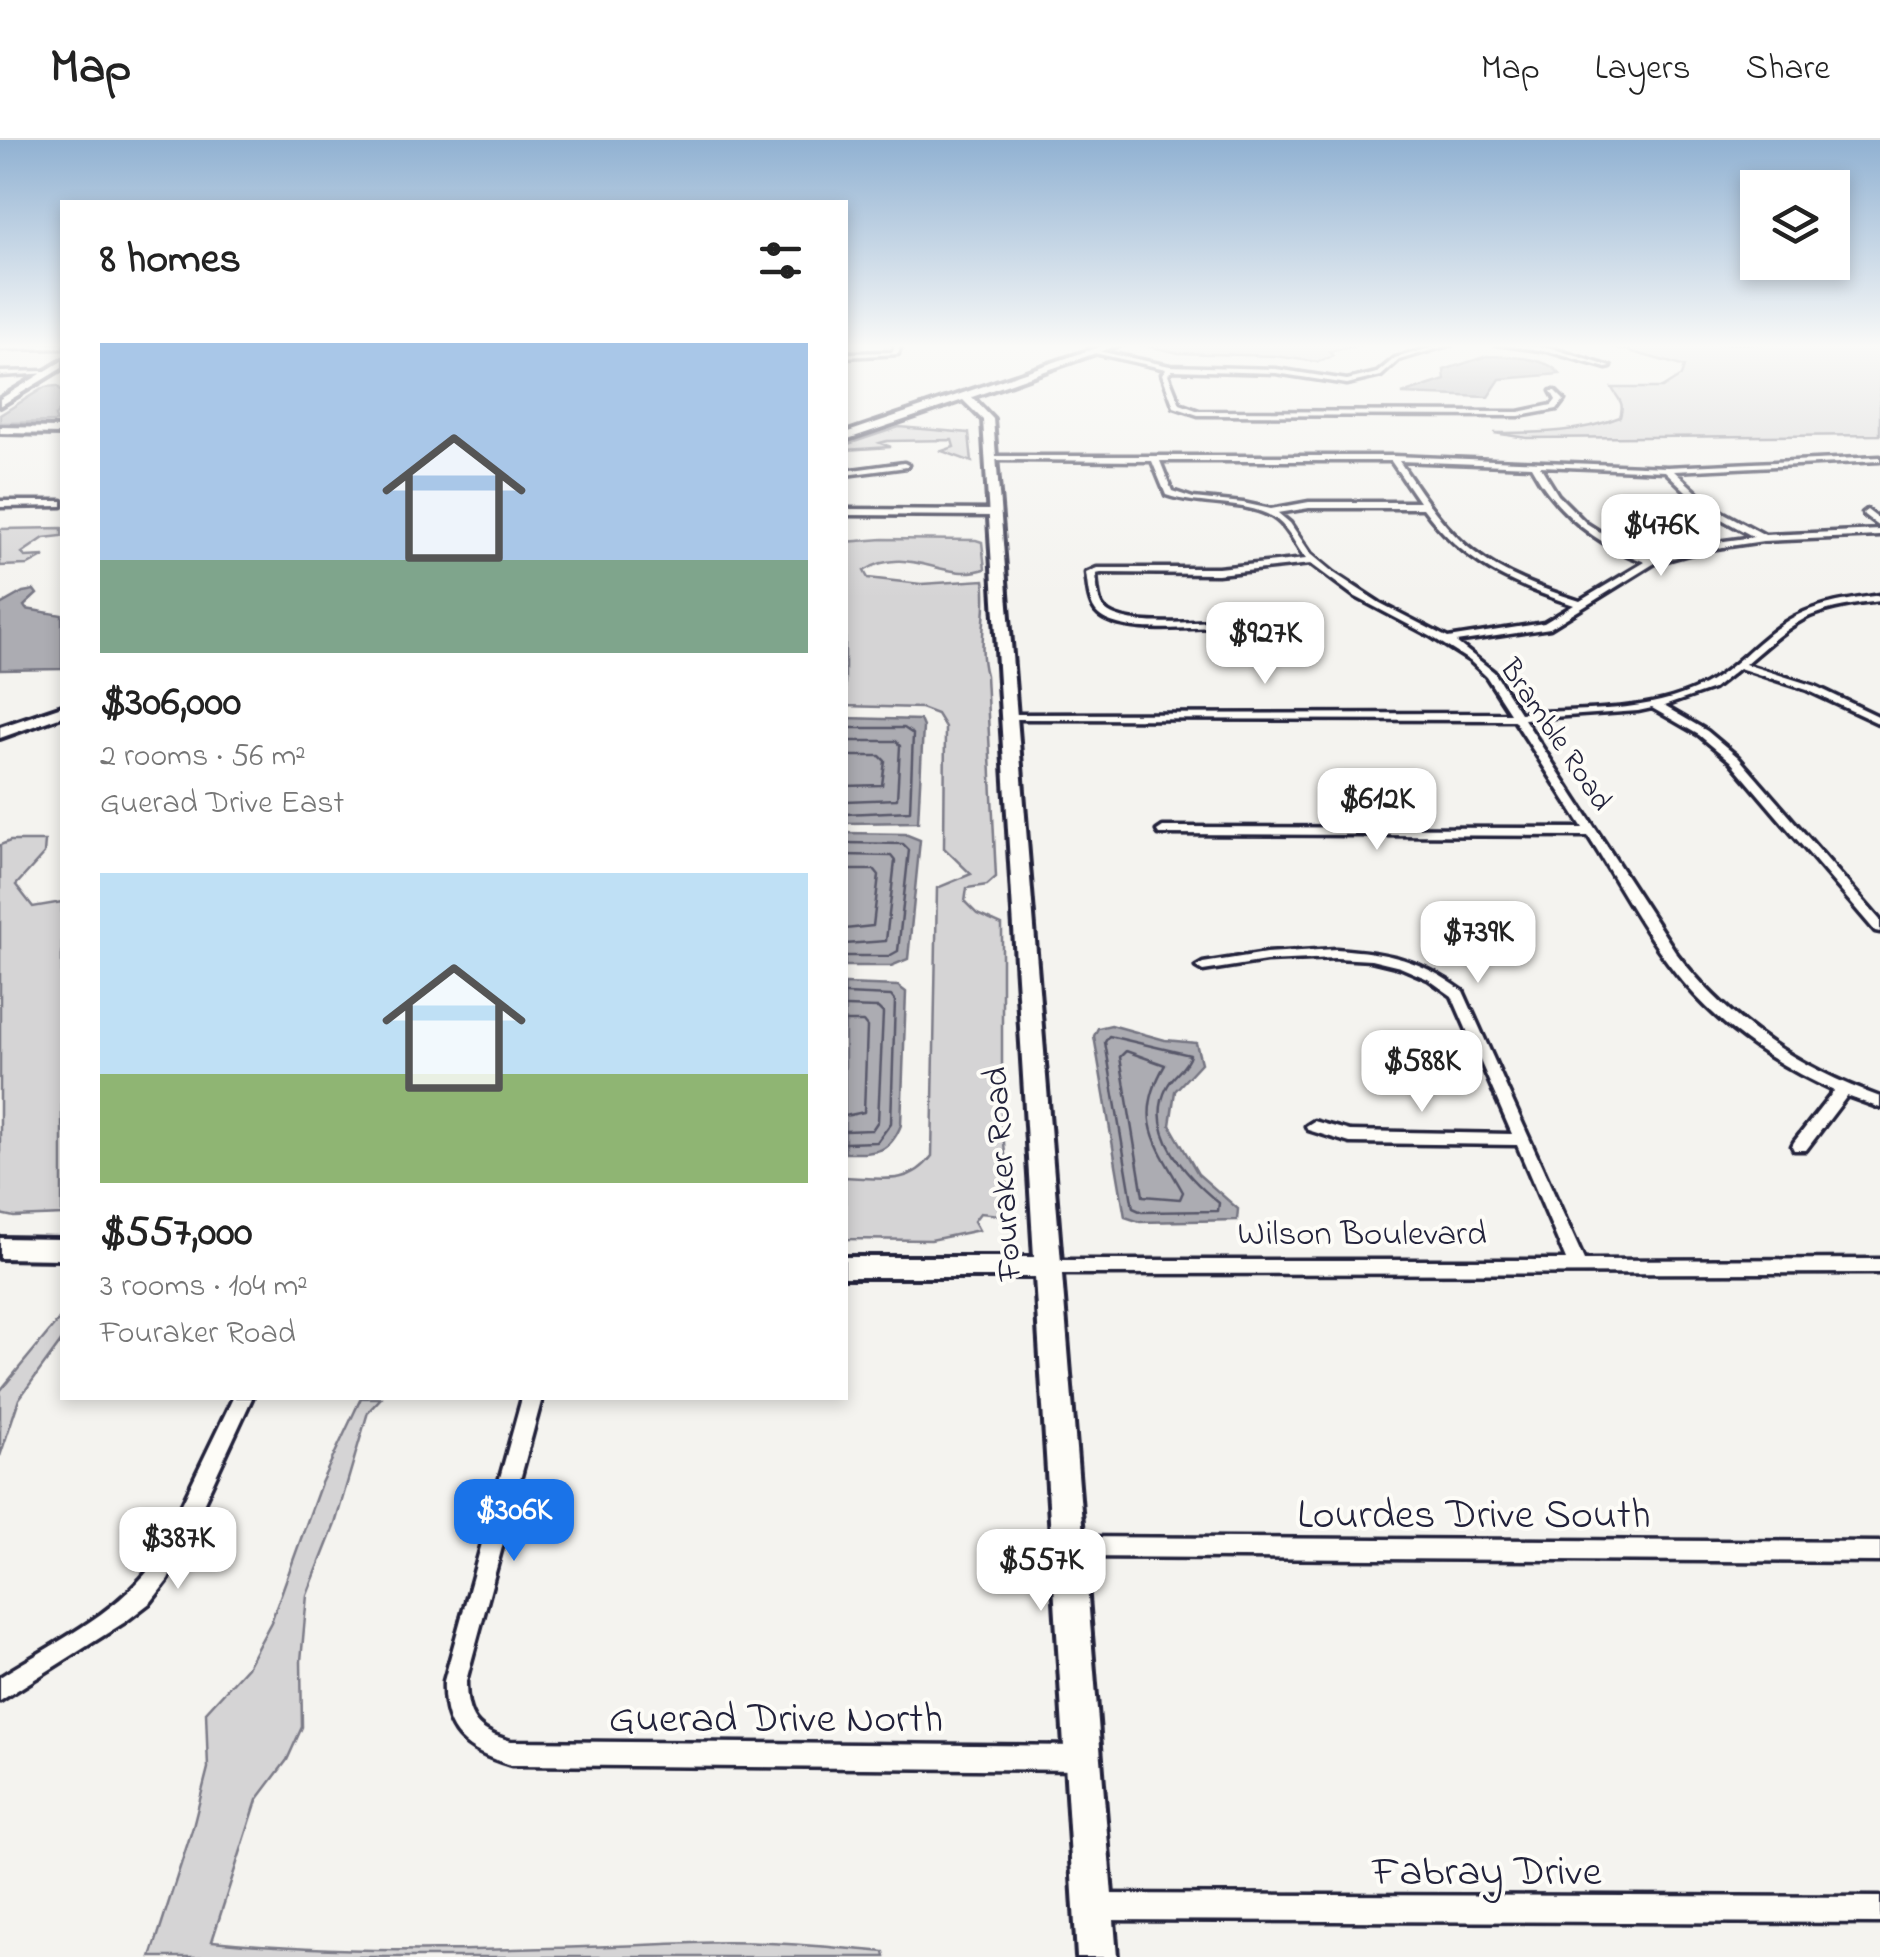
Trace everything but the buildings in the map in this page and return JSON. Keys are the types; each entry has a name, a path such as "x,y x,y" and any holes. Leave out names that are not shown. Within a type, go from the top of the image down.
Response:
{"main road":[{"name":"Fouraker Road","path":"989,429 1097,1957"},
{"path":"0,732 60,712"},
{"path":"0,1248 60,1249"},
{"name":"Wilson Boulevard","path":"848,1267 1048,1267"}],"street":[{"path":"0,430 60,430"},
{"path":"991,458 1393,458 1667,469 1880,459"},
{"path":"1155,458 1165,490 1175,496 1269,512 1309,505 1425,505"},
{"path":"1393,458 1448,537 1469,557 1520,584 1582,606"},
{"path":"1534,462 1546,483 1592,534 1618,550 1652,562"},
{"path":"848,473 904,465"},
{"path":"1667,469 1710,509 1763,538"},
{"path":"0,504 60,504"},
{"path":"848,512 994,513"},
{"name":"Bramble Road","path":"1269,512 1290,524 1314,561 1370,600 1450,640 1490,674 1695,987 1765,1045 1844,1089 1880,1103"},
{"path":"1867,514 1880,524"},
{"path":"1450,640 1538,628 1582,606 1652,562 1702,547 1763,538 1880,534"},
{"path":"1213,624 1150,624 1108,616 1098,606 1091,573 1098,565 1218,570 1314,561"},
{"path":"1010,712 1492,718 1605,712 1699,692 1806,614 1838,604 1880,598"},
{"path":"1739,665 1811,688 1880,721"},
{"path":"1655,704 1704,733 1734,759 1880,928"},
{"path":"1163,832 1591,832"},
{"path":"1203,967 1249,958 1391,958 1422,967 1458,994 1578,1266"},
{"path":"1800,1146 1844,1089"},
{"path":"1314,1126 1350,1137 1524,1140"},
{"name":"Wilson Boulevard","path":"1048,1267 1880,1266"},
{"path":"0,1690 143,1596 160,1572 241,1400"},
{"name":"Guerad Drive North","path":"531,1400 455,1681 454,1697 463,1725 484,1746 511,1753 1083,1758"},
{"name":"Lourdes Drive South","path":"1068,1547 1880,1552"},
{"name":"Fabray Drive","path":"1094,1907 1880,1910"}],"shaded area":[{"path":"894,429 969,433 972,462 942,451 954,447 952,440 887,441 880,443 891,447 848,450 848,444"},
{"path":"1880,429 1880,435 1527,438 1494,433"},
{"path":"60,528 60,536 44,538 22,553 25,557 45,556 28,565 0,566 0,529"},
{"path":"848,542 982,542 985,569 955,571 896,561 864,571 868,578 921,584 984,580 983,651 996,877 987,885 967,888 965,902 977,914 1002,925 1002,1117 1009,1205 1000,1215 980,1213 974,1221 979,1230 931,1240 848,1239 848,1177 904,1177 932,1156 937,888 971,874 944,848 945,727 937,714 921,708 848,706"},
{"path":"10,841 45,841 44,854 16,885 33,907 60,902 60,1215 0,1214 0,845"},
{"path":"60,1318 60,1343 19,1399 0,1456 0,1391"},
{"path":"360,1400 379,1400 368,1412 335,1524 307,1595 301,1661 302,1727 287,1760 257,1800 212,1941 391,1950 741,1942 884,1952 885,1957 151,1957 208,1768 206,1712 247,1667 271,1622 321,1483"}],"water":[{"path":"34,590 37,594 24,606 26,609 60,615 60,669 0,670 0,605"},
{"path":"848,718 920,720 923,727 918,822 848,823"},
{"path":"848,833 905,834 920,840 908,959 891,966 848,966"},
{"path":"848,984 898,986 906,992 901,1125 886,1147 848,1153"},
{"path":"1111,1025 1165,1040 1196,1043 1201,1063 1175,1091 1170,1125 1198,1174 1238,1209 1237,1220 1140,1222 1125,1217 1094,1036 1098,1028"}]}
